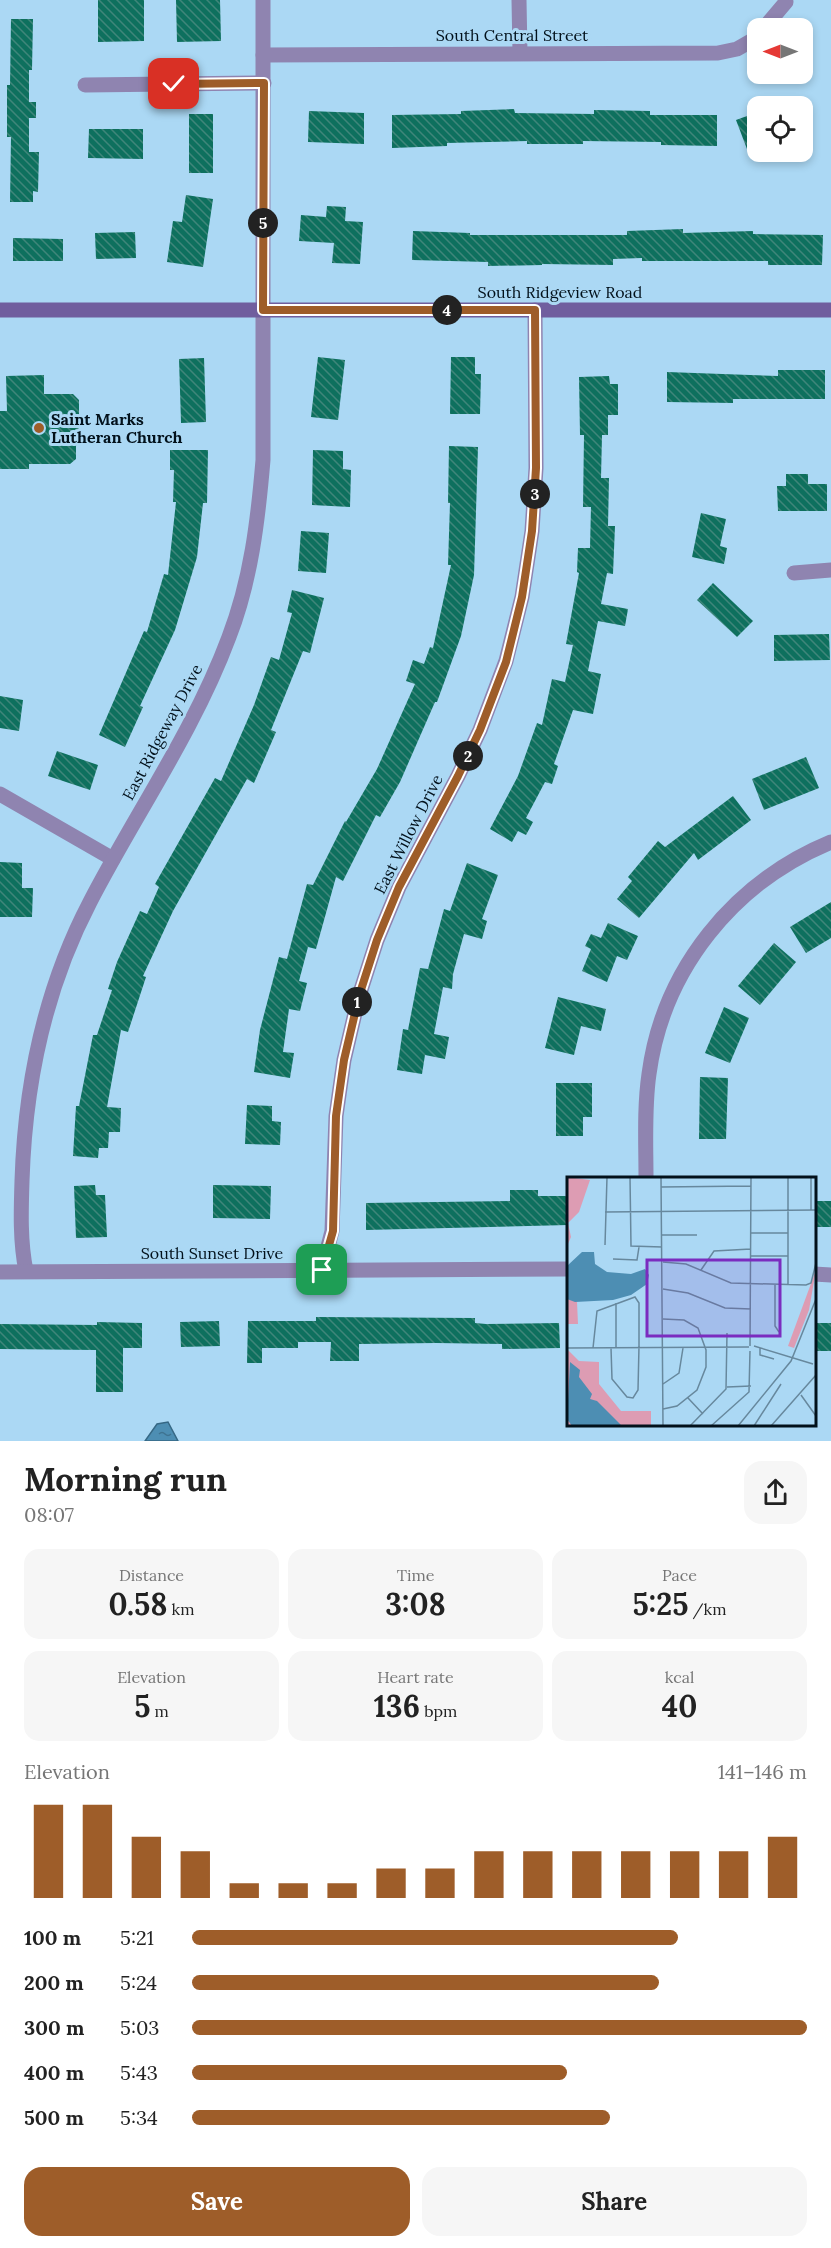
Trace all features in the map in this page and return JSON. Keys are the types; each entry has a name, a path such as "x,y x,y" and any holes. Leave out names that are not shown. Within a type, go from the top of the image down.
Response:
{"main road":[{"name":"South Ridgeview Road","path":"0,310 831,310"}],"street":[{"name":"East Ridgeway Drive","path":"26,1271 22,1248 23,1146 35,1057 42,1025 61,966 89,904 205,696 230,636 246,584 257,525 263,460 263,0"},
{"path":"519,0 520,53"},
{"path":"772,18 786,2"},
{"name":"South Central Street","path":"263,55 718,53 747,43"},
{"path":"85,85 264,83"},
{"name":"East Willow Drive","path":"322,1270 333,1231 338,1105 344,1060 359,996 377,940 399,887 480,730 506,662 522,597 532,531 536,468 535,310"},
{"path":"794,573 831,570"},
{"path":"0,794 113,859"},
{"path":"646,1177 648,1074 654,1041 671,994 696,949 722,916 747,892 789,862 831,842"},
{"name":"South Sunset Drive","path":"0,1272 567,1269"},
{"path":"816,1274 831,1275"}],"water":[{"path":"168,1422 178,1441 145,1441 157,1424"}],"building":[{"path":"98,0 144,0 144,41 98,42"},
{"path":"176,0 220,0 221,41 177,42"},
{"path":"11,19 33,19 29,102 36,102 36,118 29,118 29,152 39,152 38,192 33,191 33,202 10,202 11,137 7,137 7,85 10,85"},
{"path":"514,109 515,113 594,114 594,110 650,111 650,115 717,115 717,146 661,145 661,142 583,141 583,144 527,144 527,141 447,143 447,146 392,148 392,115 461,114 461,111"},
{"path":"309,111 364,113 364,144 308,142"},
{"path":"189,114 213,114 213,173 189,173"},
{"path":"747,116 747,149 736,120"},
{"path":"89,129 143,129 143,159 88,158"},
{"path":"186,195 213,199 203,267 167,262 173,221 182,222"},
{"path":"327,206 346,207 345,221 363,222 360,264 332,263 334,243 299,241 301,215 326,217"},
{"path":"683,229 683,233 753,231 753,234 823,235 822,265 768,265 768,261 642,261 642,258 613,259 613,265 488,266 488,262 412,260 413,231 470,233 470,235 627,235 627,231"},
{"path":"135,232 136,258 96,259 95,233"},
{"path":"13,238 63,239 63,261 13,261"},
{"path":"318,357 345,360 338,420 311,417"},
{"path":"451,357 475,357 475,374 481,374 480,414 450,414"},
{"path":"204,358 206,422 181,423 179,359"},
{"path":"778,370 825,370 825,399 733,399 733,403 667,402 667,372 778,376"},
{"name":"Saint Marks Lutheran Church","path":"44,375 44,394 73,394 79,400 79,444 76,446 76,459 70,464 29,464 29,469 0,469 0,411 7,411 6,376"},
{"path":"609,376 610,384 618,384 618,415 608,415 608,435 602,435 601,478 609,478 608,526 615,526 613,574 607,573 601,604 628,609 625,626 598,621 588,671 601,674 593,714 573,710 554,764 558,766 552,784 545,782 526,818 533,822 526,835 518,831 512,842 490,829 518,776 537,723 542,725 552,679 565,682 573,645 566,644 579,573 577,572 578,548 590,548 591,507 583,507 584,435 580,435 579,377"},
{"path":"449,446 478,447 474,575 461,636 437,702 435,702 400,782 380,817 376,815 343,881 336,877 316,949 308,947 299,981 307,983 300,1011 289,1009 283,1052 294,1053 290,1078 254,1072 260,1030 279,957 287,959 307,884 313,885 345,821 377,769 415,684 406,681 413,660 424,664 430,647 433,648 451,565 448,565"},
{"path":"170,450 208,450 207,503 203,503 197,557 175,630 140,706 143,707 125,747 99,735 144,631 147,632 164,574 168,575 176,502 173,502 174,470 170,470"},
{"path":"313,450 343,451 343,469 351,470 350,507 312,505"},
{"path":"786,474 808,474 808,484 827,484 827,511 778,511 777,486 786,486"},
{"path":"701,513 726,519 720,546 727,548 724,564 692,557"},
{"path":"301,531 329,533 326,573 298,571"},
{"path":"713,583 753,621 737,637 697,600"},
{"path":"292,590 324,598 310,653 303,651 271,730 276,732 254,783 247,779 173,911 143,976 146,977 128,1032 121,1030 107,1107 121,1108 120,1132 109,1132 108,1148 99,1148 98,1158 73,1156 76,1106 79,1106 93,1035 97,1035 112,990 108,989 117,962 140,911 147,914 159,887 155,884 215,778 221,781 254,705 271,657 279,660 292,613 287,612"},
{"path":"829,634 830,660 774,661 774,635"},
{"path":"0,696 23,700 19,731 0,728"},
{"path":"57,751 98,765 90,790 48,776"},
{"path":"806,757 819,788 764,810 752,779"},
{"path":"733,796 751,820 698,860 694,853 639,918 617,899 632,881 628,877 658,841 665,847"},
{"path":"0,862 22,863 22,888 33,888 32,917 0,917"},
{"path":"467,863 498,875 482,919 487,921 482,939 464,934 453,974 452,989 443,987 434,1034 449,1037 445,1059 425,1055 422,1074 397,1070 403,1029 408,1030 420,968 428,969 444,909 450,911"},
{"path":"831,902 831,938 806,953 790,927"},
{"path":"608,923 638,936 627,960 617,956 607,982 582,971 591,949 585,946 591,934 601,938"},
{"path":"774,943 796,962 760,1005 738,986"},
{"path":"558,997 606,1009 601,1031 581,1026 574,1055 545,1048"},
{"path":"724,1007 749,1018 730,1063 705,1053"},
{"path":"700,1077 728,1078 726,1139 699,1139"},
{"path":"556,1083 592,1083 592,1117 583,1117 583,1136 556,1136"},
{"path":"247,1105 272,1106 272,1121 281,1122 280,1145 245,1144"},
{"path":"95,1185 96,1195 105,1195 107,1237 76,1238 74,1186"},
{"path":"213,1185 271,1186 270,1219 213,1218"},
{"path":"510,1190 538,1190 538,1196 567,1196 567,1225 366,1230 366,1203 510,1201"},
{"path":"816,1201 831,1201 831,1227 816,1227"},
{"path":"316,1317 475,1318 475,1323 486,1324 559,1323 560,1348 502,1349 502,1344 359,1344 359,1361 330,1361 331,1342 298,1342 298,1348 262,1348 262,1363 247,1363 248,1321 316,1321"},
{"path":"219,1321 220,1346 181,1347 180,1322"},
{"path":"97,1322 142,1323 142,1348 123,1348 123,1392 96,1392 96,1350 0,1349 0,1324 97,1325"},
{"path":"816,1323 831,1323 831,1351 816,1351"}],"place":[{"name":"Saint Marks Lutheran Church","path":"39,428"}],"route":[{"path":"174,84 264,83 263,310 535,310 536,468 532,531 522,597 506,662 480,730 399,887 377,940 359,996 344,1060 336,1116 333,1231 322,1270"}]}
